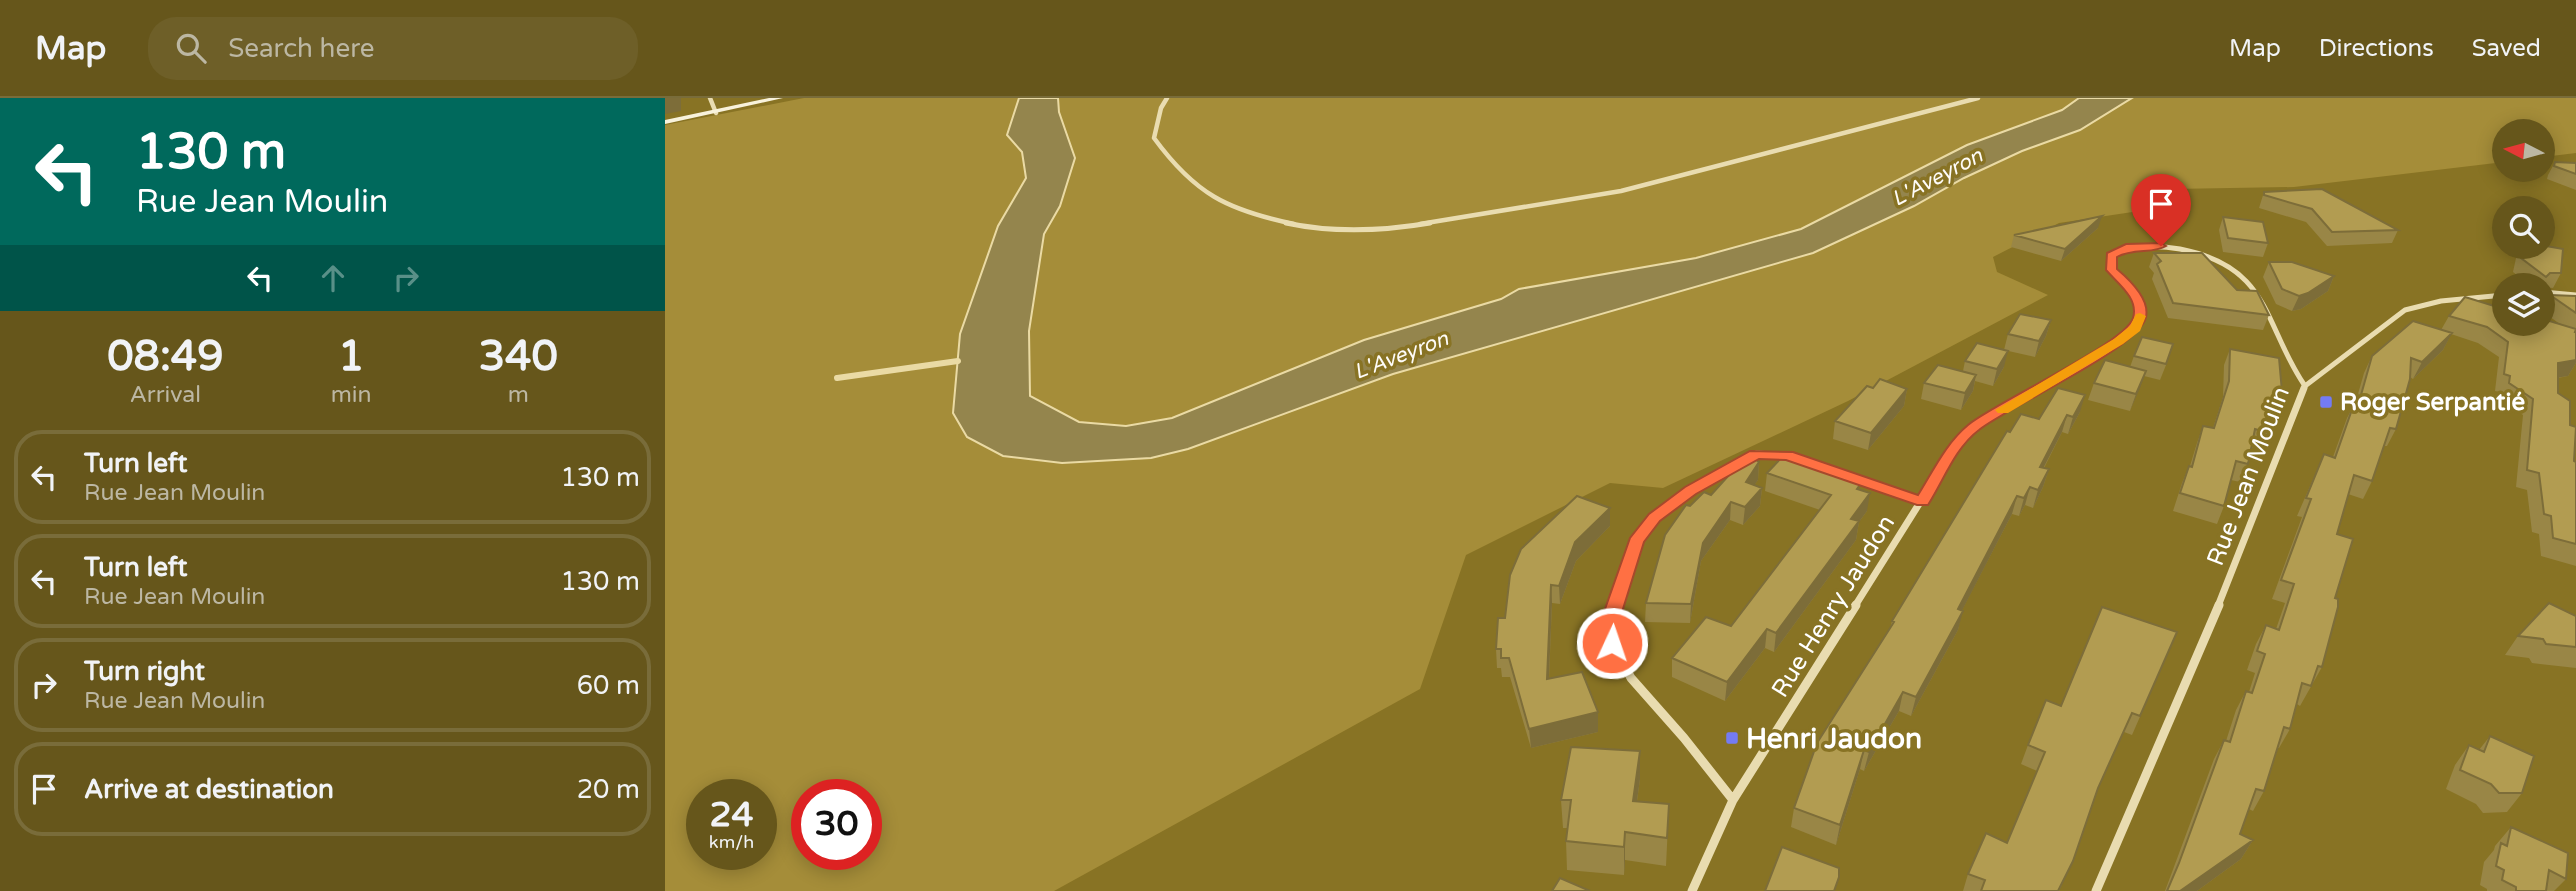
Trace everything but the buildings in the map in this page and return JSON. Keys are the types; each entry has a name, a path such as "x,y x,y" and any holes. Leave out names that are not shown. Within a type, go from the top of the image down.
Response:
{"street":[{"path":"710,98 716,113"},
{"path":"665,122 779,98"},
{"path":"1167,98 1161,108 1154,138 1173,164 1216,200 1255,216 1306,227 1360,230 1410,226 1621,191 1978,98"},
{"name":"Rue Jean Moulin","path":"1922,501 1956,445 1974,427 2108,348 2136,328 2141,316 2140,303 2112,270 2111,256 2126,247 2161,246 2193,251 2233,269 2259,295 2275,322 2292,369 2305,386 2217,610 2096,891"},
{"path":"2555,293 2576,295"},
{"path":"2305,386 2405,310 2441,301 2492,296"},
{"name":"Rue Henry Jaudon","path":"1692,891 1733,800 1922,501 1788,456 1756,454 1690,491 1654,518 1636,541 1614,609 1612,643 1631,678 1684,738 1733,800"}],"shaded area":[{"path":"804,98 2576,98 2576,153 2555,156 2555,119 2492,119 2492,163 2294,187 2173,189 2186,204 2059,223 1993,257 1997,272 2048,295 1848,401 1663,488 1610,483 1466,555 1420,689 1054,891 665,891 665,125"}],"water":[{"name":"L'Aveyron","path":"1019,98 1058,98 1059,112 1075,158 1060,206 1044,234 1029,331 1030,396 1079,422 1126,426 1172,418 1364,340 1501,299 1519,289 1696,258 1801,229 1967,145 2062,110 2079,98 2132,98 2080,130 2022,151 1813,253 1393,374 1188,449 1151,458 1062,463 1003,456 967,437 953,413 960,334 998,226 1026,178 1022,152 1007,135"}],"waterway":[{"path":"837,378 958,361"}],"slow traffic":[{"path":"2003,410 2119,342 2136,328 2140,316"}],"place":[{"name":"Roger Serpantié","path":"2326,402"},
{"name":"Henri Jaudon","path":"1732,738"}],"route":[{"path":"1612,643 1614,609 1636,541 1654,518 1690,491 1756,454 1788,456 1922,501 1956,445 1974,427 2119,342 2136,328 2141,316 2140,303 2112,270 2111,256 2126,247 2161,246"}]}
